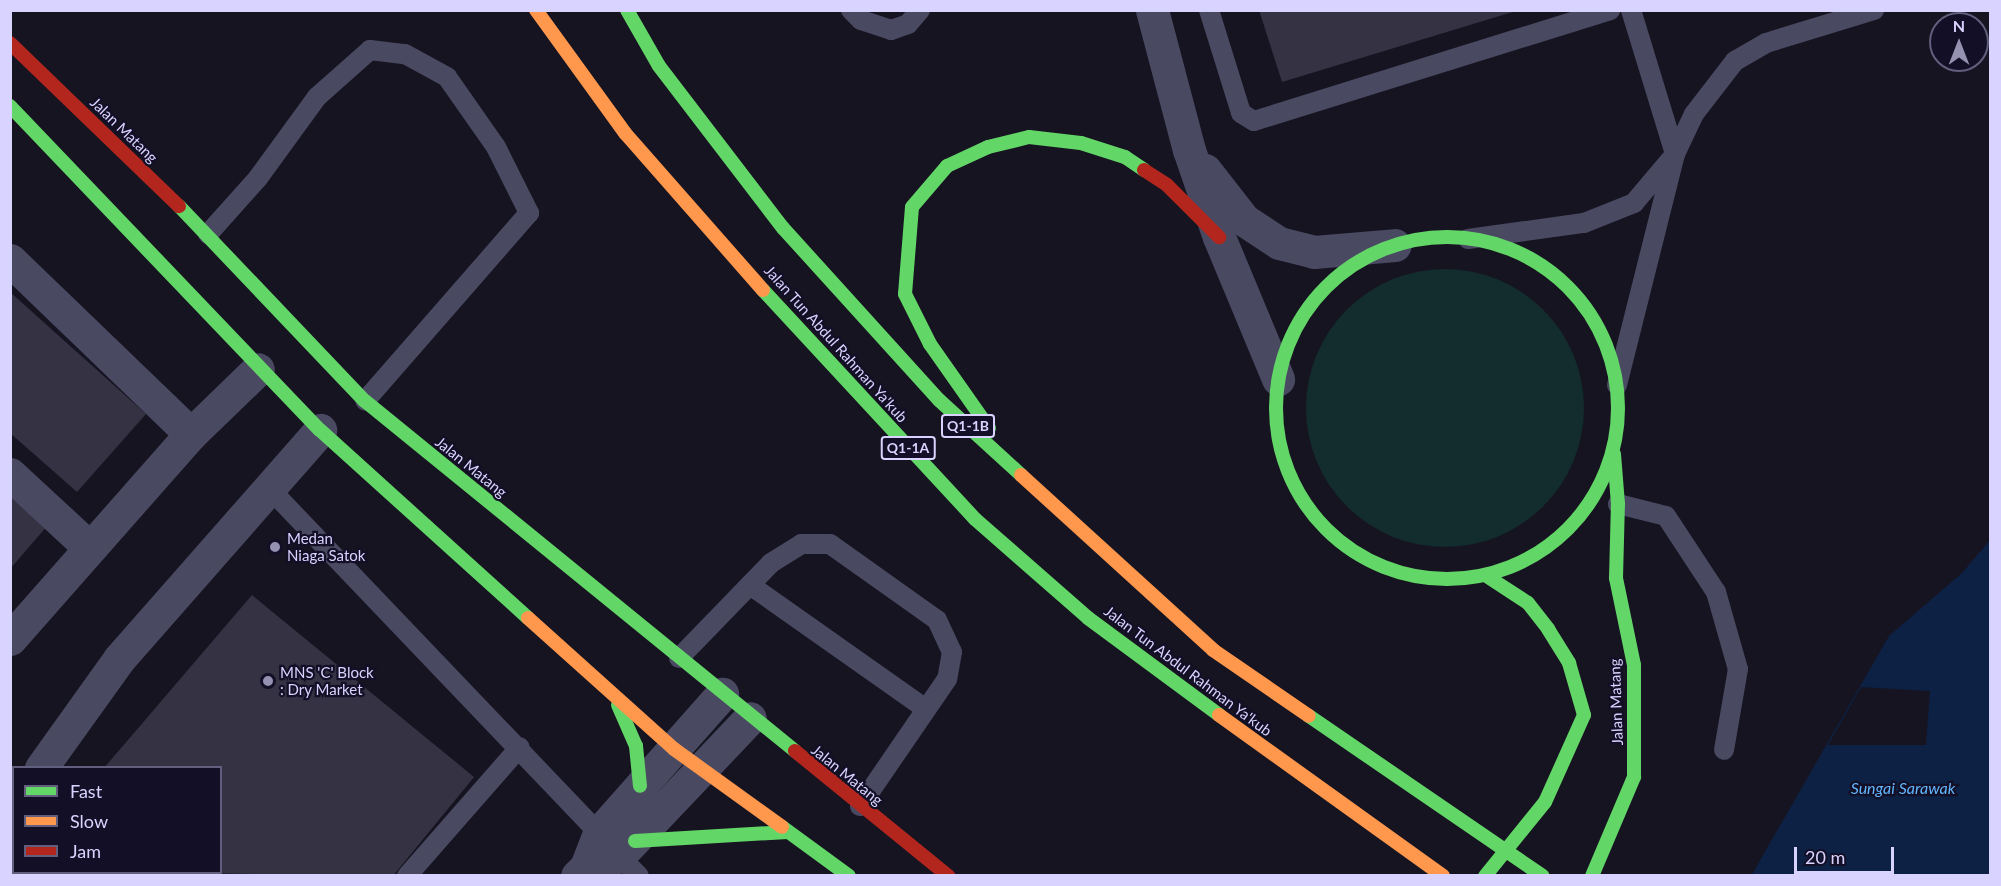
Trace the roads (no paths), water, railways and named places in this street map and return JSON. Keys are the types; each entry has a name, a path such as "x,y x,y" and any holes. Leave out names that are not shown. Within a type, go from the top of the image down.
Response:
{"main road":[{"name":"Jalan Tun Abdul Rahman Ya'kub","path":"536,10 626,133 822,356 975,519 1088,618 1351,813 1443,876"},
{"name":"Q1-1B","path":"627,10 659,66 783,228 939,400 1213,650 1382,768 1543,876"},
{"name":"Jalan Matang","path":"10,43 208,234 365,401 750,718 948,876"},
{"path":"10,106 258,369 320,430 674,749 849,876"},
{"path":"1028,481 930,344 905,294 912,207 947,166 988,147 1029,136 1082,143 1125,157 1167,184 1219,237"},
{"path":"1468,239 1530,258 1578,298 1609,351 1617,385 1618,415 1614,449 1587,507 1568,529 1518,563 1485,574 1451,580 1416,577 1352,552 1326,530 1293,479 1277,411 1278,379 1289,342 1318,292 1363,258 1395,245 1468,239"},
{"name":"Jalan Matang","path":"1592,876 1614,830 1634,777 1634,665 1616,578 1618,504 1614,449"},
{"path":"1485,574 1528,603 1548,629 1569,663 1584,715 1545,802 1485,876"},
{"path":"613,693 636,746 640,786"},
{"path":"623,851 788,831"}],"street":[{"path":"1152,10 1189,150 1219,237 1278,379"},
{"path":"1189,150 1244,220 1279,243 1314,252 1395,245"},
{"path":"10,260 191,434"},
{"path":"10,639 191,434 258,369"},
{"path":"42,766 120,659 320,430"},
{"path":"10,474 90,548"},
{"path":"623,851 640,786 722,694"},
{"path":"581,871 623,851 704,771 750,718"}],"lane":[{"path":"851,10 861,20 891,30 908,24 920,10"},
{"path":"1209,10 1241,113 1254,121 1611,10"},
{"path":"1631,10 1675,154"},
{"path":"1617,385 1675,154 1694,114 1735,61 1766,43 1874,10"},
{"path":"208,234 258,178 317,97 370,50 405,54 447,77 496,147 529,213 365,401"},
{"path":"1468,239 1584,223 1634,203 1675,154"},
{"path":"269,488 623,851"},
{"path":"1618,504 1666,516 1716,592 1738,669 1724,750"},
{"path":"679,658 771,563 801,544 830,544 937,620 952,652 947,679 861,806"},
{"path":"750,585 926,709"},
{"path":"407,876 520,747"}],"water":[{"name":"Sungai Sarawak","path":"1990,540 1990,875 1751,876 1889,636 1962,573"}],"place":[{"name":"Medan Niaga Satok","path":"275,547"},
{"name":"MNS 'C' Block : Dry Market","path":"268,681"}]}
